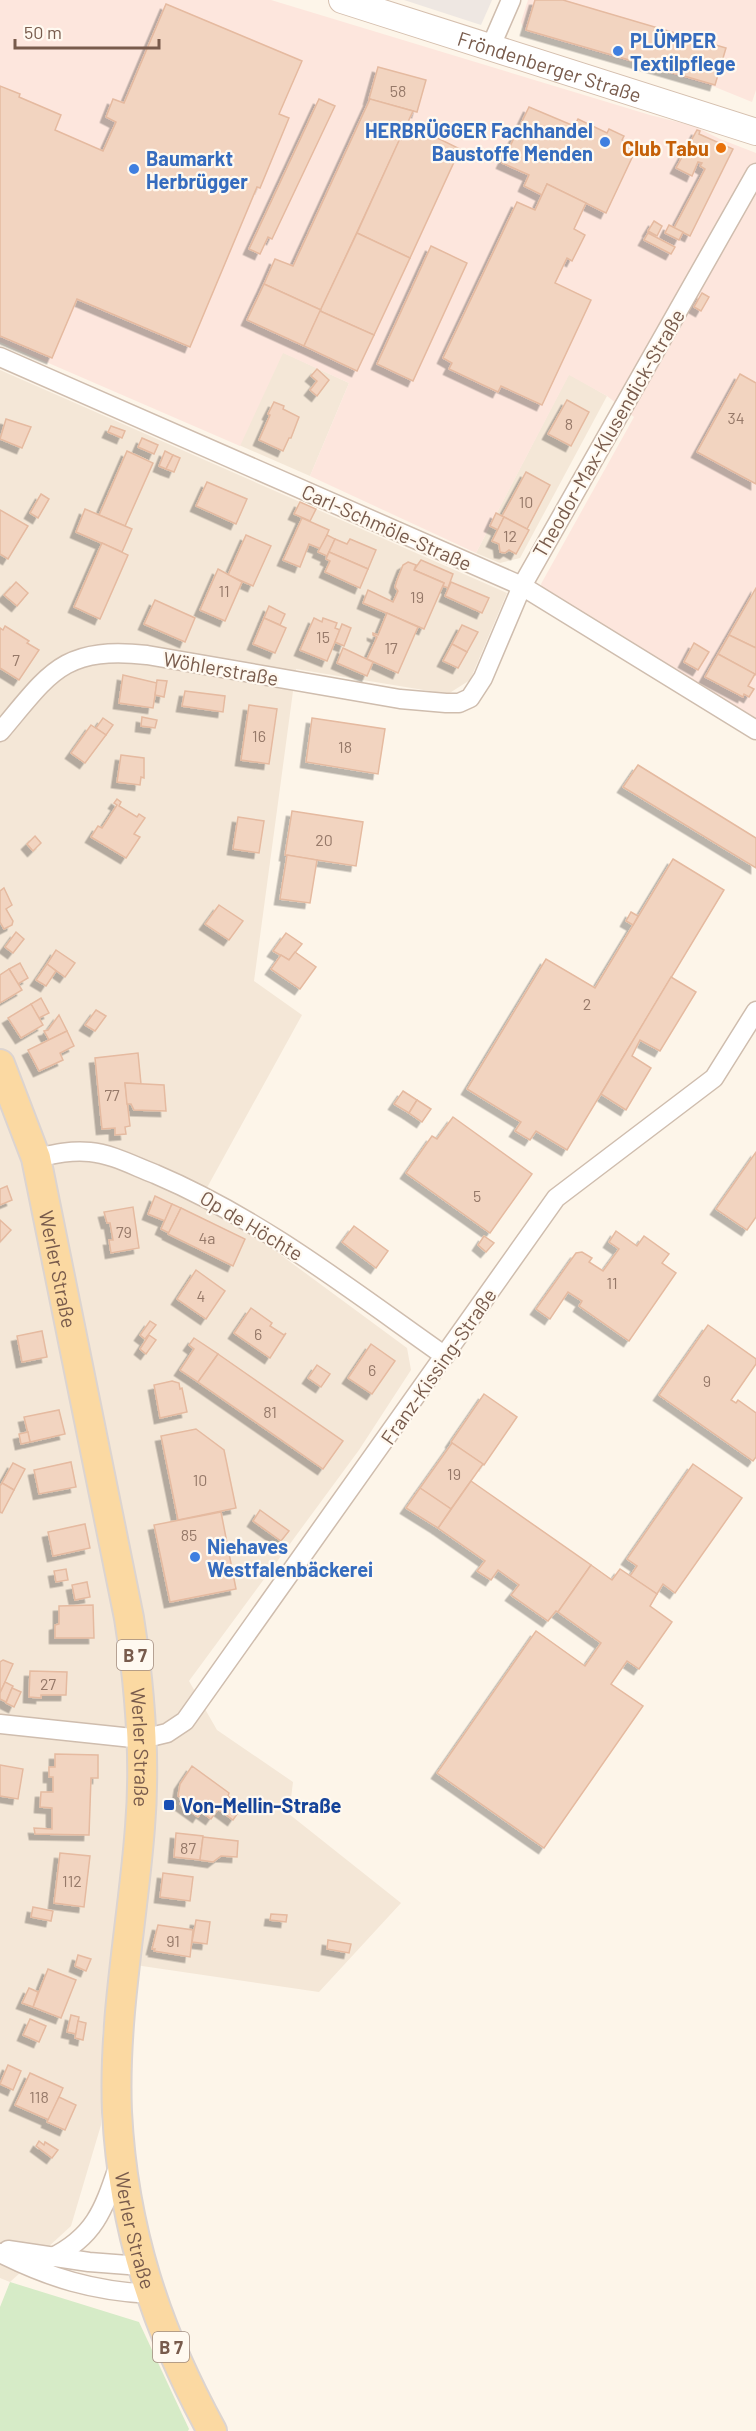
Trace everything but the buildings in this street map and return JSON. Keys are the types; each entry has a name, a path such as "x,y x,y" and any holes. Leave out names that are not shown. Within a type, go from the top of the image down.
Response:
{"main road":[{"name":"Fröndenberger Straße","path":"342,0 756,132"},
{"name":"Werler Straße","path":"0,1064 36,1158 129,1618 139,1685 142,1739 140,1826 118,2036 117,2111 121,2159 141,2265 150,2294 171,2349 212,2431"}],"street":[{"path":"491,46 511,0"},
{"name":"Theodor-Max-Klusendick-Straße","path":"470,698 483,678 522,586 756,173"},
{"name":"Carl-Schmöle-Straße","path":"0,357 522,586 756,730"},
{"name":"Wöhlerstraße","path":"0,732 54,671 77,659 111,653 147,655 400,699 446,703 470,698"},
{"name":"Franz-Kissing-Straße","path":"142,1739 167,1733 185,1721 556,1198 714,1078 756,1011"},
{"name":"Op de Höchte","path":"36,1158 68,1151 92,1152 120,1160 194,1191 235,1212 293,1248 445,1356"},
{"path":"0,1724 142,1739"},
{"path":"51,2258 69,2249 97,2222 121,2159"},
{"path":"0,2248 51,2258 141,2265"},
{"path":"0,2253 67,2282 99,2289 150,2294"}],"shaded area":[{"path":"0,0 271,0 650,115 694,126 756,153 756,721 543,592 541,584 634,417 607,396 569,375 476,553 310,476 349,383 283,353 240,446 0,342"},
{"path":"404,0 492,0 481,25"},
{"path":"528,0 756,0 756,90 752,102 715,87 525,31 521,22"},
{"path":"282,352 349,383 310,476 239,445"},
{"path":"0,370 507,593 470,680 448,694 296,669 254,981 302,1015 198,1204 251,1233 407,1348 411,1370 359,1450 189,1681 217,1730 293,1782 289,1814 401,1903 319,1992 142,1966 113,1958 102,2033 101,2125 71,2226 10,2282 0,2278"},
{"path":"569,374 607,396 520,558 500,563 476,553"}],"green space":[{"path":"10,2282 139,2322 188,2431 0,2431 0,2307"}],"place":[{"name":"PLÜMPER Textilpflege","path":"618,51"},
{"name":"HERBRÜGGER Fachhandel Baustoffe Menden","path":"605,142"},
{"name":"Club Tabu","path":"721,148"},
{"name":"Baumarkt Herbrügger","path":"134,169"},
{"name":"Niehaves Westfalenbäckerei","path":"195,1557"},
{"name":"Von-Mellin-Straße","path":"169,1805"}]}
